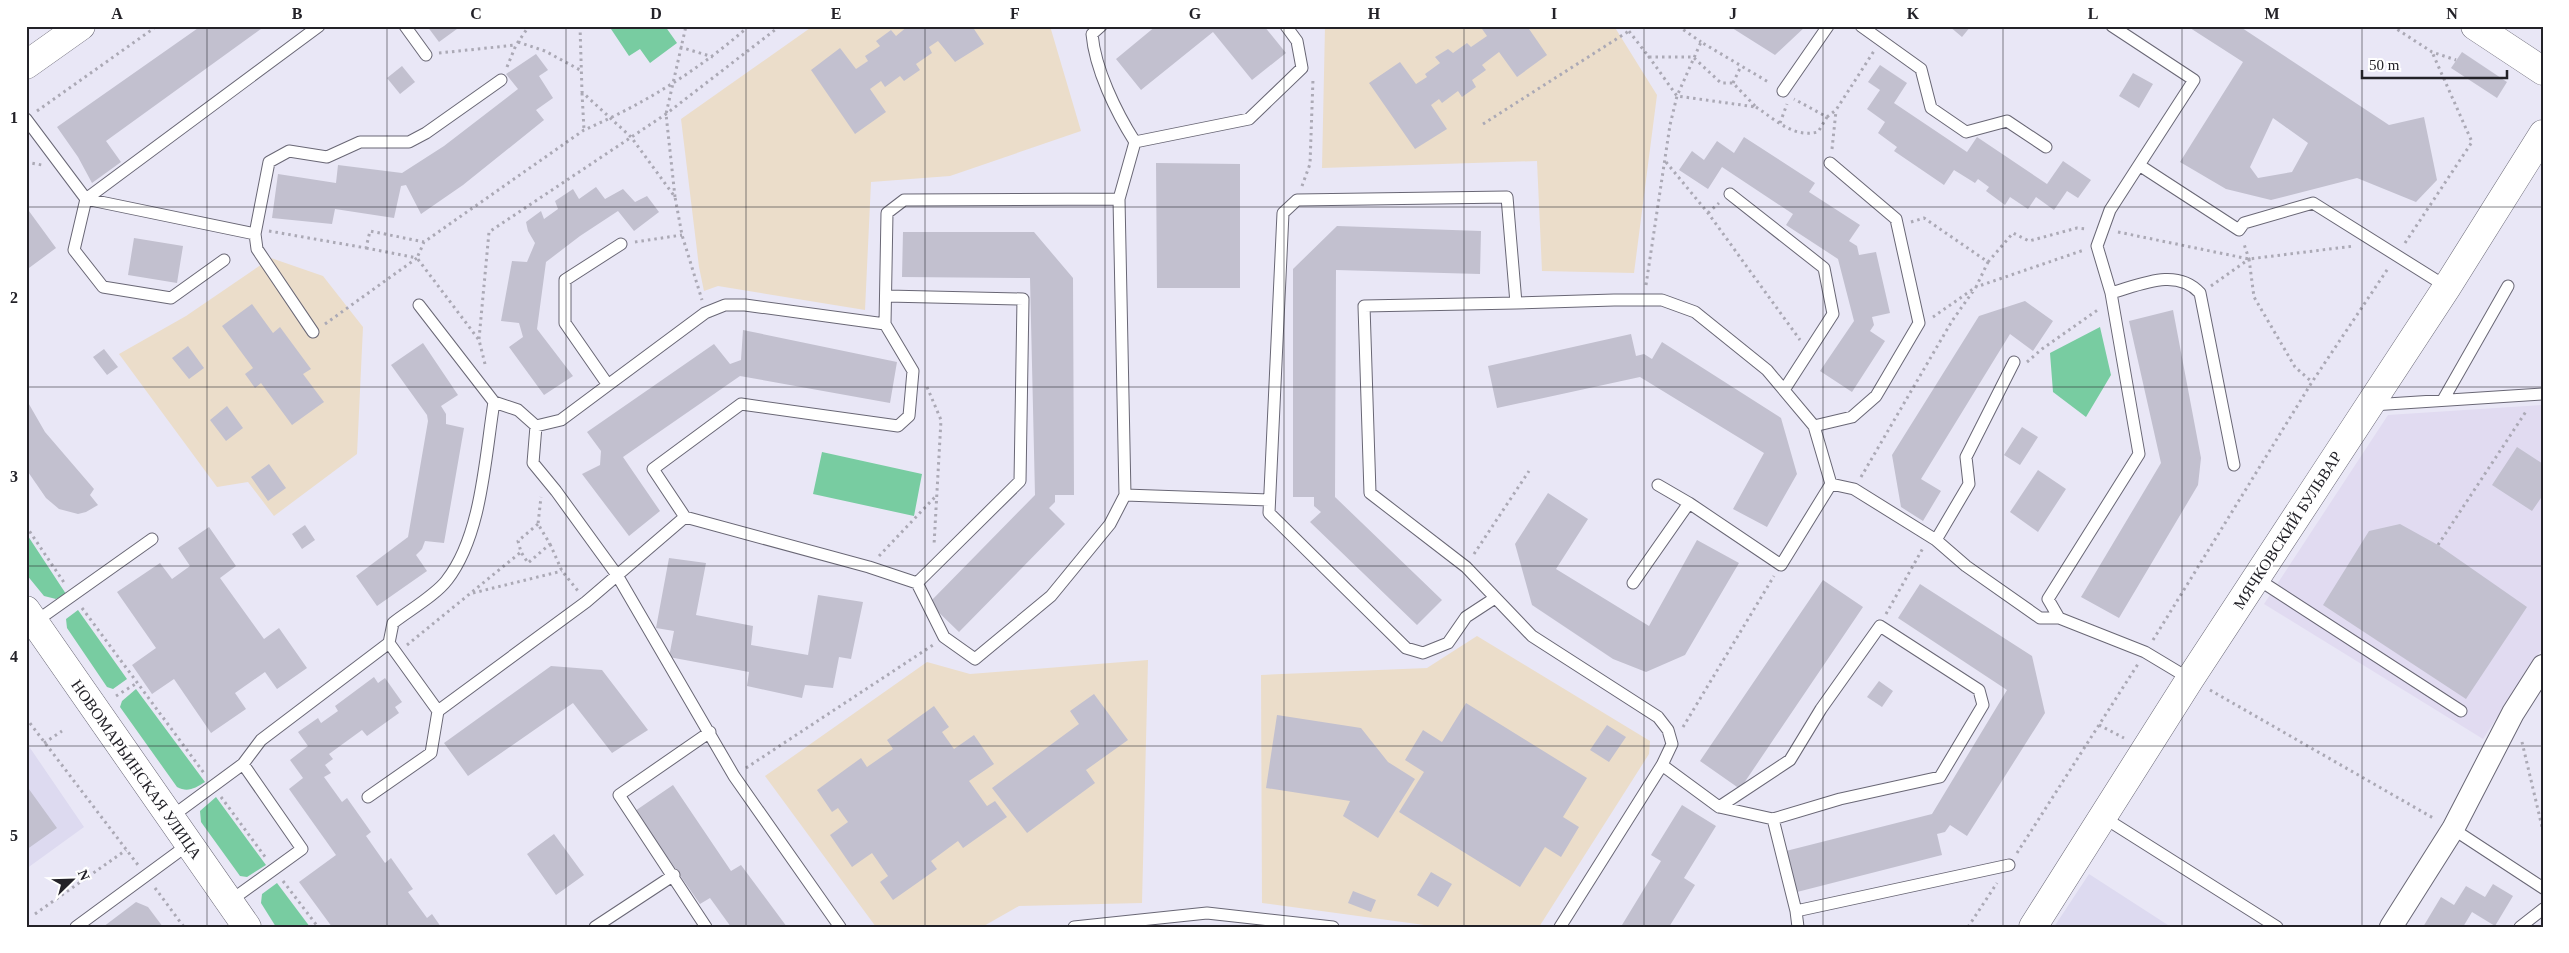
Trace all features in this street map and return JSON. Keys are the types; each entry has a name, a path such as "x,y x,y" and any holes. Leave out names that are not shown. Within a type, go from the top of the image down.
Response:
{"street":[{"path":"26,65 81,26"},
{"path":"2475,26 2543,71"},
{"name":"МЯЧКОВСКИЙ БУЛЬВАР","path":"2034,927 2190,679 2447,287 2543,134"},
{"name":"НОВОМАРЬИНСКАЯ УЛИЦА","path":"29,616 247,927"},
{"path":"2391,927 2453,829 2513,713 2543,666"}],"lane":[{"path":"405,26 426,55"},
{"path":"1101,26 1092,34 1093,49 1120,118 1135,142 1119,199 1125,495 1110,524 1051,596 975,658 944,637 917,583 869,567 685,517 653,469 741,404 898,426 909,416 913,371 885,324 887,214 904,200 1119,199"},
{"path":"1135,142 1248,119 1302,68 1297,41 1286,26"},
{"path":"1783,91 1828,26"},
{"path":"1861,26 1921,69 1930,108 1966,132 2007,121 2046,147"},
{"path":"2059,618 2048,599 2139,454 2111,297 2097,246 2110,210 2194,80 2112,26"},
{"path":"224,260 171,298 103,287 74,250 86,199 314,28"},
{"path":"313,332 257,249 255,234 269,162 289,151 327,157 360,142 409,142 426,133 501,80"},
{"path":"30,116 86,199 255,234"},
{"path":"1814,426 1852,417 1876,396 1919,324 1896,219 1830,163"},
{"path":"2139,165 2239,230 2244,223 2313,203 2447,287"},
{"path":"1730,194 1824,268 1833,314 1784,390"},
{"path":"1495,598 1466,617 1448,643 1423,652 1406,648 1269,513 1283,213 1297,200 1507,197 1516,303"},
{"path":"608,385 565,322 565,280 620,244"},
{"path":"2111,297 2166,278 2192,284 2200,293 2234,465"},
{"path":"2443,400 2508,286"},
{"path":"887,296 1023,299 1020,482 917,583"},
{"path":"1560,927 1662,765 1672,744 1668,730 1658,717 1532,636 1466,567 1370,493 1364,306 1662,300 1695,312 1767,370 1814,426 1831,484 1781,565 1690,503 1658,485"},
{"path":"419,305 494,402 518,410 536,426"},
{"path":"536,426 562,420 706,313 725,305 745,305 885,324"},
{"path":"1933,538 1969,484 1966,457 2014,362"},
{"path":"2368,405 2540,395"},
{"path":"438,711 395,654 389,643 393,623 446,582 457,565 474,523 494,402"},
{"path":"536,426 533,462 617,575 734,776 840,927"},
{"path":"1831,484 1854,489 1933,538 1966,566 2040,618 2059,618 2146,652 2190,679"},
{"path":"1125,495 1269,500"},
{"path":"1634,583 1690,503"},
{"path":"368,797 431,753 438,711 586,602 685,517"},
{"path":"29,616 73,596 152,539"},
{"path":"2256,578 2461,711"},
{"path":"1662,765 1719,807 1773,819 1840,799 1940,777 1983,705 1978,690 1880,626 1821,709 1790,760 1719,807"},
{"path":"171,817 242,764 260,740 389,643"},
{"path":"706,927 674,875 619,795 710,732"},
{"path":"230,901 302,849 242,764"},
{"path":"2104,817 2277,927"},
{"path":"1773,819 1796,911 1798,927"},
{"path":"2453,829 2543,888"},
{"path":"76,927 147,877 189,844"},
{"path":"1796,911 2009,865"},
{"path":"595,927 674,875"},
{"path":"2520,927 2543,910"},
{"path":"1074,927 1207,913 1333,927"}],"path":[{"path":"30,116 158,26"},
{"path":"501,80 517,44 529,26"},
{"path":"580,26 584,130"},
{"path":"686,26 671,85 666,114 675,197 682,235 706,313"},
{"path":"313,332 349,308 416,258 424,242 584,130 611,118 671,85 713,57 749,26"},
{"path":"486,366 479,340 489,232 666,114 780,26"},
{"path":"1625,26 1677,96 1756,107"},
{"path":"1678,26 1783,91"},
{"path":"2392,26 2432,52 2456,60"},
{"path":"1483,124 1629,31"},
{"path":"1733,82 1756,107 1792,132 1807,135 1818,132 1827,116 1836,110 1881,40"},
{"path":"1643,300 1670,124 1677,96 1701,42"},
{"path":"426,55 517,44 545,51 582,71"},
{"path":"680,47 713,57"},
{"path":"1968,927 2146,652 2312,382 2472,142 2432,52"},
{"path":"1649,57 1693,57 1720,83 1733,82"},
{"path":"1733,82 1741,66"},
{"path":"1297,200 1310,164 1313,69 1302,68"},
{"path":"582,92 631,137 675,197"},
{"path":"1780,123 1790,96 1827,116"},
{"path":"1830,163 1836,110"},
{"path":"1665,161 1708,212 1809,352"},
{"path":"1898,227 1924,218 1988,262"},
{"path":"1854,489 1952,321 1976,287 1988,262 2013,233 2030,242 2077,228 2102,229 2249,259 2376,244"},
{"path":"2239,230 2249,259 2254,297 2295,367 2312,382"},
{"path":"255,234 266,231 416,258 479,340"},
{"path":"366,248 370,231 424,242"},
{"path":"620,244 682,235"},
{"path":"1919,324 1926,322 1976,287 2097,246"},
{"path":"2200,293 2249,259"},
{"path":"2014,362 2027,362 2111,297"},
{"path":"925,381 941,420 933,567"},
{"path":"2438,545 2540,395"},
{"path":"1466,567 1530,471"},
{"path":"543,476 538,524 550,544 562,571 586,602"},
{"path":"869,567 936,497"},
{"path":"538,524 518,541 521,552 528,562 550,544"},
{"path":"26,526 73,596 318,927"},
{"path":"1880,626 1933,538"},
{"path":"395,654 521,552"},
{"path":"1672,744 1781,565"},
{"path":"470,594 562,571"},
{"path":"734,776 944,637"},
{"path":"2190,679 2453,829"},
{"path":"116,696 137,683"},
{"path":"2513,713 2522,740 2543,831"},
{"path":"26,718 184,927"},
{"path":"2099,725 2124,739 2128,732"},
{"path":"44,744 62,731"},
{"path":"34,914 126,850"}],"shaded area":[{"path":"813,26 1050,26 1081,131 950,176 871,182 865,310 718,286 704,291 699,267 681,119"},
{"path":"1325,26 1614,26 1657,95 1634,273 1542,271 1537,161 1322,168"},
{"path":"271,258 323,276 363,327 357,454 274,516 248,482 217,487 119,354 186,316"},
{"path":"2543,405 2543,647 2483,739 2264,604 2388,415"},
{"path":"1477,636 1650,741 1649,754 1539,927 1439,927 1262,903 1261,675 1427,668"},
{"path":"1148,660 1142,903 1019,906 982,927 876,927 765,776 927,662 970,674"},
{"path":"26,742 84,827 26,869"},
{"path":"2089,874 2171,927 2054,927"}],"green space":[{"path":"609,26 665,26 677,43 650,63 640,49 629,56"},
{"path":"2100,327 2111,375 2086,417 2053,392 2050,353"},
{"path":"822,452 922,474 914,516 813,494"},
{"path":"26,533 66,594 56,599 44,596 26,574"},
{"path":"78,610 127,679 113,689 107,687 67,628 66,619"},
{"path":"136,689 205,782 188,790 177,787 120,707 122,701"},
{"path":"216,797 266,865 247,877 240,876 201,822 200,811"},
{"path":"277,883 310,927 276,927 261,903 262,894"}],"building":[{"path":"201,26 265,26 106,141 121,162 92,183 78,157 57,127"},
{"path":"427,26 461,26 439,42"},
{"path":"908,26 972,26 984,44 955,62 938,41 929,47 932,53 916,64 920,70 904,81 900,76 885,87 881,81 870,89 886,112 855,134 811,70 840,48 856,69 868,61 865,56 880,46 876,41 891,30 896,36"},
{"path":"1156,26 1264,26 1286,53 1252,80 1213,32 1141,90 1116,59"},
{"path":"1480,26 1527,26 1547,55 1517,77 1499,52 1482,65 1486,70 1472,80 1476,87 1462,97 1458,91 1442,103 1439,99 1431,105 1447,129 1415,149 1369,83 1400,62 1416,84 1427,77 1425,74 1440,63 1435,57 1448,49 1453,53 1467,43 1471,47 1487,36"},
{"path":"1729,26 1806,26 1775,55"},
{"path":"1949,26 1971,26 1962,37"},
{"path":"2187,26 2239,26 2389,125 2424,117 2437,180 2416,202 2357,178 2271,200 2226,189 2180,162 2243,62","holes":["2273,118 2308,143 2292,172 2258,178 2250,167"]},
{"path":"2462,52 2507,82 2497,98 2451,68"},
{"path":"536,54 548,70 539,76 553,98 536,110 544,120 463,185 421,214 406,185 401,186 394,218 335,209 332,224 272,218 278,174 336,183 338,165 402,173 444,146 518,89 506,74"},
{"path":"1880,65 1907,83 1894,103 1967,152 1977,137 2047,184 2063,161 2091,180 2078,198 2067,191 2054,210 2036,197 2028,209 2010,197 2005,205 1986,191 1989,187 1978,179 1975,183 1954,170 1944,185 1894,151 1897,147 1878,133 1885,122 1867,109 1880,90 1868,82"},
{"path":"402,66 415,82 400,94 387,78"},
{"path":"2133,73 2153,84 2139,108 2119,96"},
{"path":"1744,137 1815,183 1809,192 1860,225 1849,241 1857,246 1859,255 1876,252 1890,313 1872,317 1874,325 1870,331 1885,341 1852,392 1820,371 1854,321 1838,259 1786,225 1793,214 1722,167 1708,189 1679,170 1692,151 1704,160 1717,141 1734,153"},
{"path":"1156,163 1240,164 1240,288 1157,288"},
{"path":"596,187 605,199 623,189 635,202 647,196 659,212 634,231 618,211 580,236 546,262 537,329 573,376 544,395 509,347 523,337 519,323 501,321 512,261 527,262 535,243 528,231 526,222 541,211 544,219 558,209 555,201 573,189 579,199"},
{"path":"26,207 56,248 29,268 27,279"},
{"path":"1337,226 1481,231 1480,274 1336,270 1335,497 1442,600 1417,625 1310,522 1321,512 1314,506 1314,497 1293,497 1293,269"},
{"path":"903,232 1034,232 1073,278 1074,495 1055,495 1055,502 1049,508 1065,524 959,632 929,603 1035,495 1030,278 902,277"},
{"path":"134,238 183,246 177,283 128,275"},
{"path":"2025,301 2053,321 2033,351 2010,334 1921,479 1941,491 1923,521 1901,507 1892,455 1979,316"},
{"path":"252,304 273,333 280,327 311,369 303,374 324,402 292,425 261,383 255,388 245,374 253,368 222,326"},
{"path":"2173,310 2201,458 2198,485 2119,618 2081,597 2161,463 2129,321"},
{"path":"743,330 897,362 890,403 740,376 623,457 660,511 629,536 582,474 600,465 601,451 587,432 714,344 730,364 741,360"},
{"path":"1631,334 1636,356 1644,354 1652,359 1662,342 1781,418 1797,474 1767,527 1733,509 1764,453 1640,377 1497,408 1488,366"},
{"path":"423,343 458,395 441,406 446,414 446,424 464,428 444,543 425,541 422,549 416,555 427,571 377,606 356,576 408,537 428,421 427,415 391,365"},
{"path":"188,346 204,368 189,379 172,358"},
{"path":"104,349 118,367 107,375 93,357"},
{"path":"26,399 45,432 94,489 90,495 98,505 78,514 59,509 46,498 26,469"},
{"path":"227,406 243,428 226,441 210,420"},
{"path":"2022,427 2038,437 2020,465 2004,455"},
{"path":"2517,447 2543,464 2543,495 2532,511 2492,485"},
{"path":"269,464 286,488 268,501 251,477"},
{"path":"2038,470 2066,489 2038,532 2010,512"},
{"path":"1548,493 1588,519 1556,569 1649,626 1697,540 1739,563 1685,655 1646,672 1613,659 1532,605 1515,544"},
{"path":"2400,524 2438,545 2527,607 2466,699 2323,605 2369,531"},
{"path":"305,525 315,540 302,549 292,534"},
{"path":"209,527 236,566 220,578 264,639 279,628 307,668 277,689 265,672 235,693 246,709 211,733 174,679 152,694 132,665 156,648 117,592 160,563 172,579 190,566 178,548"},
{"path":"669,558 706,563 696,615 753,626 751,645 808,655 818,595 863,602 851,659 839,657 833,688 805,685 802,698 747,686 749,672 669,657 674,631 656,628"},
{"path":"1823,580 1863,607 1740,789 1700,761"},
{"path":"1920,584 2032,656 2045,713 1967,836 1950,825 1945,832 1937,834 1942,855 1797,892 1786,851 1932,814 2007,690 1898,618"},
{"path":"551,666 602,670 648,730 612,753 573,703 468,776 444,743"},
{"path":"374,677 378,683 385,678 402,702 395,707 399,713 367,736 362,730 329,754 333,759 325,765 331,773 324,777 342,802 347,798 371,832 366,836 385,863 391,858 413,889 408,892 427,918 432,914 441,927 332,927 299,882 336,855 289,789 303,778 290,760 308,746 298,732 318,718 321,723 338,711 335,706"},
{"path":"1879,681 1893,691 1882,707 1867,697"},
{"path":"1094,694 1128,740 1086,770 1095,783 1027,833 992,788 1079,724 1070,711"},
{"path":"1466,703 1587,778 1563,817 1579,827 1561,857 1545,847 1520,887 1399,812 1424,772 1405,760 1423,730 1442,742"},
{"path":"934,706 949,727 942,732 954,749 974,735 994,764 969,781 987,806 995,801 1007,817 963,848 958,841 931,861 937,869 893,900 880,882 888,876 872,853 852,867 830,835 848,822 838,808 832,812 817,790 861,758 867,767 893,749 887,740"},
{"path":"1277,715 1361,728 1388,762 1415,779 1378,838 1343,816 1350,801 1266,788"},
{"path":"1607,725 1626,737 1609,762 1590,750"},
{"path":"26,785 57,828 26,850"},
{"path":"673,785 731,871 741,865 787,927 731,927 710,898 700,904 635,811"},
{"path":"1682,805 1716,826 1684,878 1695,885 1669,927 1625,927 1622,925 1661,861 1651,855"},
{"path":"554,834 584,875 556,895 527,854"},
{"path":"1431,872 1452,884 1438,907 1417,895"},
{"path":"2493,884 2513,896 2495,926 2472,912 2463,927 2423,927 2441,897 2454,905 2466,886 2485,897"},
{"path":"1353,891 1376,900 1371,912 1348,903"},
{"path":"136,902 148,907 163,927 103,927"}]}
